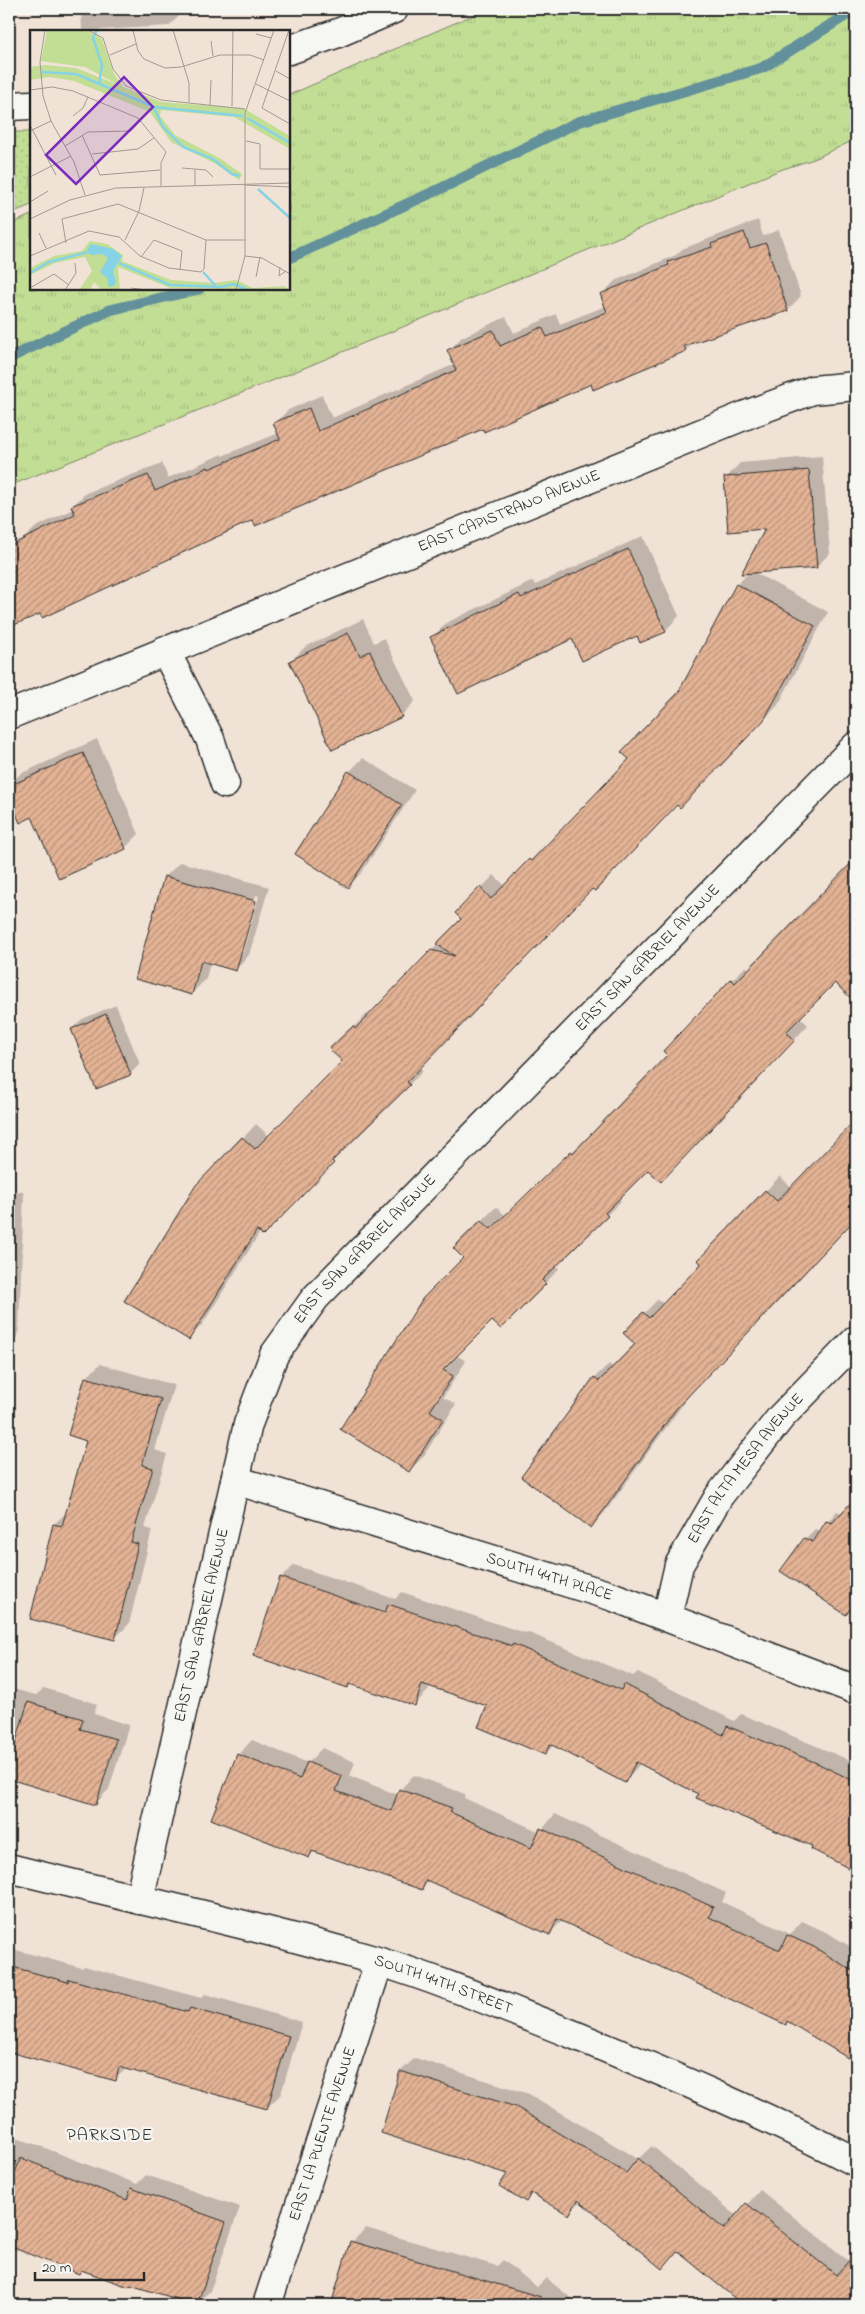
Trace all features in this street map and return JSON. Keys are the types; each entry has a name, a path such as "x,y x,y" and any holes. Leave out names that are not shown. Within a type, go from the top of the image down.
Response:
{"street":[{"path":"290,50 338,33 394,9"},
{"path":"9,106 30,105"},
{"name":"EAST CAPISTRANO AVENUE","path":"9,714 746,415 812,390 856,386"},
{"path":"165,650 210,739 226,784"},
{"name":"EAST SAN GABRIEL AVENUE","path":"139,1900 248,1424 274,1355 315,1298 856,746"},
{"name":"EAST ALTA MESA AVENUE","path":"667,1617 679,1565 719,1496 780,1417 856,1340"},
{"name":"SOUTH 44TH PLACE","path":"235,1480 602,1594 856,1690"},
{"name":"SOUTH 44TH STREET","path":"9,1868 272,1932 379,1962 505,2008 638,2062 776,2121 856,2162"},
{"name":"EAST LA PUENTE AVENUE","path":"267,2305 379,1962"}],"green space":[{"path":"487,9 856,9 856,139 814,159 780,170 304,368 9,486 9,225 30,215 30,290 290,290 290,95"},
{"path":"9,132 30,132 30,205 9,214"}],"building":[{"path":"744,232 750,248 766,243 788,311 684,346 686,351 593,390 591,384 484,432 483,429 255,526 253,520 42,618 40,614 9,627 9,546 75,514 71,506 148,475 155,491 208,467 209,469 280,439 273,423 309,408 318,431 456,370 447,350 493,330 500,346 542,327 547,337 607,312 600,294 669,265 668,262 712,247 711,244"},
{"path":"809,470 817,568 741,574 765,529 728,532 724,477"},
{"path":"628,549 666,632 640,643 637,636 582,661 572,639 458,694 430,637 519,594 521,598"},
{"path":"736,584 815,626 764,720 680,808 677,805 595,891 592,889 407,1082 410,1085 332,1161 334,1163 263,1236 257,1230 189,1340 124,1301 196,1185 242,1137 255,1149 342,1061 329,1049 353,1026 355,1029 431,950 455,956 436,944 461,919 455,913 480,887 491,899 529,859 531,861 629,759 621,752 678,693"},
{"path":"348,633 360,656 370,651 402,717 332,750 289,661"},
{"path":"83,753 126,849 59,879 32,817 20,823 9,797 9,786"},
{"path":"348,771 402,805 348,888 295,854"},
{"path":"856,858 856,1003 835,983 786,1032 795,1040 661,1182 648,1170 605,1213 608,1216 542,1280 546,1284 501,1329 492,1321 443,1370 453,1376 430,1411 443,1419 409,1472 340,1429 423,1298 463,1258 453,1248 481,1220 491,1229 571,1151 573,1153 667,1055 663,1051 731,979 735,983"},
{"path":"164,876 256,901 236,971 201,961 192,995 135,979"},
{"path":"106,1014 131,1075 96,1089 71,1029"},
{"path":"856,1119 856,1218 676,1409 591,1528 521,1477 594,1377 599,1381 635,1344 623,1333 643,1312 649,1318 701,1264 698,1260 765,1190 777,1201"},
{"path":"85,1377 161,1399 142,1465 153,1468 131,1542 138,1544 115,1640 30,1619 53,1524 62,1526 86,1441 68,1435"},
{"path":"856,1497 856,1601 846,1615 780,1571 804,1538 813,1542 826,1521 832,1523"},
{"path":"280,1577 385,1613 388,1604 512,1646 513,1644 621,1690 624,1684 723,1735 727,1726 819,1764 856,1782 856,1872 811,1849 812,1846 696,1798 698,1794 636,1762 625,1783 550,1744 545,1755 478,1727 487,1706 422,1684 415,1706 349,1684 348,1688 253,1656"},
{"path":"28,1702 83,1719 80,1729 116,1739 96,1805 9,1779 9,1764"},
{"path":"237,1754 300,1779 307,1762 342,1776 336,1791 391,1811 399,1789 452,1808 450,1812 531,1848 540,1828 713,1907 709,1917 780,1950 787,1935 814,1947 856,1973 856,2063 787,2021 786,2025 557,1919 550,1935 426,1880 422,1890 312,1851 309,1858 211,1819"},
{"path":"9,1966 68,1982 69,1979 188,2012 190,2008 289,2036 267,2109 119,2067 116,2081 9,2052"},
{"path":"400,2071 516,2107 626,2173 638,2158 724,2229 746,2203 836,2275 856,2253 856,2305 743,2305 677,2251 662,2269 578,2200 569,2215 531,2193 526,2202 499,2186 507,2174 381,2133"},
{"path":"21,2158 127,2200 131,2188 226,2222 197,2305 130,2285 129,2287 81,2270 79,2274 9,2246 9,2187"},
{"path":"350,2241 541,2297 539,2305 331,2305"}],"waterway":[{"path":"290,258 442,188 578,122 762,68 856,9"},
{"path":"9,358 110,310 195,290"}],"district":[{"name":"PARKSIDE","path":"110,2136"}]}
